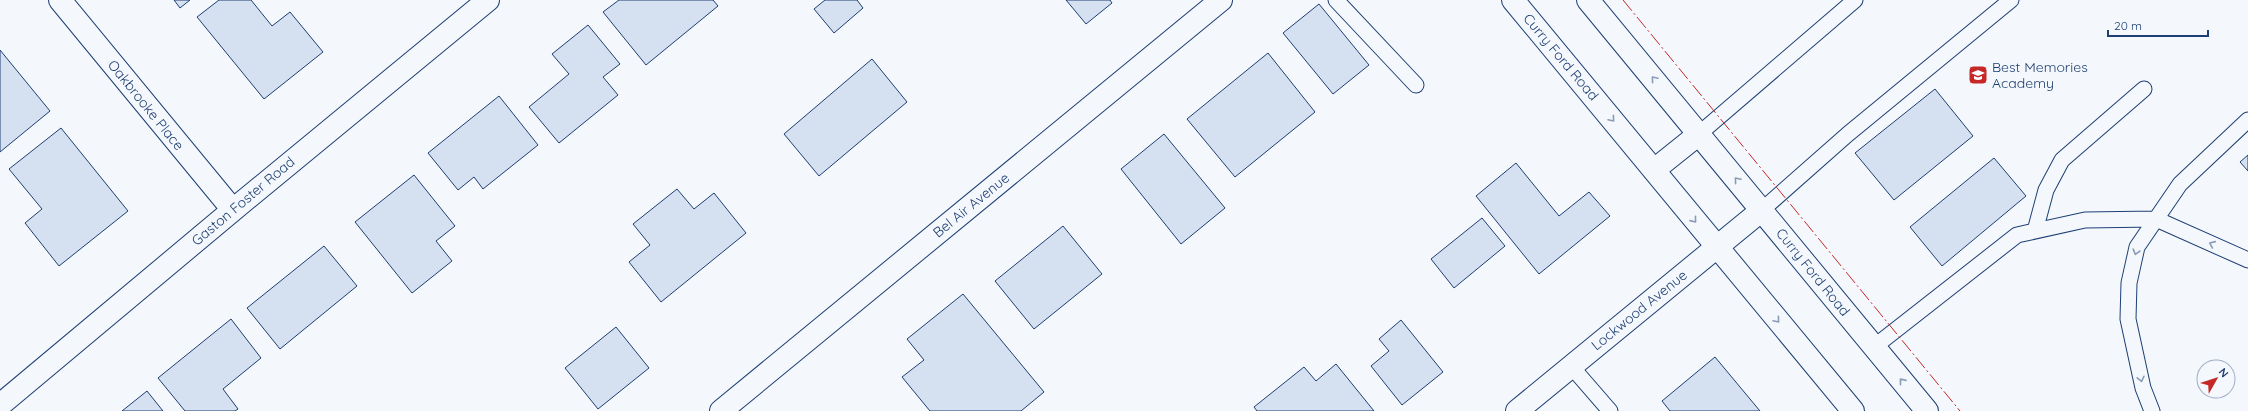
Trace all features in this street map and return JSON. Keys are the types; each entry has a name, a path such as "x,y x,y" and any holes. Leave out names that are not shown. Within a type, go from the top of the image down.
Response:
{"street":[{"name":"Oakbrooke Place","path":"60,0 233,210"},
{"name":"Gaston Foster Road","path":"0,405 233,210 488,0"},
{"name":"Bel Air Avenue","path":"721,411 1221,0"},
{"name":"Curry Ford Road","path":"1513,0 1853,411"},
{"name":"Curry Ford Road","path":"1588,0 1927,411"},
{"path":"1654,170 1699,134"},
{"name":"Lockwood Avenue","path":"1517,411 1762,210"}],"lane":[{"path":"1336,0 1416,85"},
{"path":"1699,134 1855,0"},
{"path":"1762,210 1857,126 2010,0"},
{"path":"2035,231 2046,190 2062,160 2144,89"},
{"path":"2152,411 2143,388 2128,319 2129,283 2137,247 2180,184 2248,120"},
{"path":"1874,346 2016,235 2085,220 2156,219 2248,260"},
{"path":"1571,366 1610,411"}],"building":[{"path":"174,0 190,0 180,8"},
{"path":"219,0 251,0 272,26 290,12 323,52 264,99 197,17"},
{"path":"619,0 713,0 718,6 646,65 603,12"},
{"path":"825,0 857,0 863,8 834,33 814,9"},
{"path":"1066,0 1110,0 1112,3 1086,24"},
{"path":"1319,4 1369,65 1333,94 1283,33"},
{"path":"588,25 620,64 603,77 618,95 559,143 529,107 569,74 552,54"},
{"path":"0,50 50,111 0,152"},
{"path":"1268,53 1315,112 1235,177 1187,119"},
{"path":"872,59 907,102 819,176 784,134"},
{"path":"1935,89 1973,136 1894,200 1855,153"},
{"path":"499,96 538,145 483,189 474,177 458,190 428,153"},
{"path":"61,128 128,211 59,266 25,223 42,209 9,169"},
{"path":"1164,134 1225,208 1181,244 1121,169"},
{"path":"2248,155 2248,171 2240,162"},
{"path":"1994,158 2026,196 1942,266 1910,227"},
{"path":"1516,163 1559,216 1589,192 1610,216 1539,274 1476,196"},
{"path":"414,175 455,226 436,241 452,261 412,293 355,222"},
{"path":"677,189 694,209 714,193 746,233 661,302 629,262 650,245 633,224"},
{"path":"1482,218 1505,246 1454,288 1431,259"},
{"path":"1063,226 1102,274 1034,329 995,281"},
{"path":"324,246 357,286 280,349 247,308"},
{"path":"963,294 1044,392 1021,411 930,411 902,377 924,360 907,339"},
{"path":"231,319 261,358 223,389 238,409 235,411 185,411 158,378"},
{"path":"1401,320 1443,372 1402,405 1371,366 1389,351 1379,339"},
{"path":"616,327 649,368 598,409 565,368"},
{"path":"1715,357 1760,411 1670,411 1662,401"},
{"path":"1336,364 1374,411 1257,411 1254,407 1304,367 1316,381"},
{"path":"147,391 163,411 122,411"}],"power":[{"path":"1623,0 1960,411"}],"place":[{"name":"Best Memories Academy","path":"1978,75"}]}
